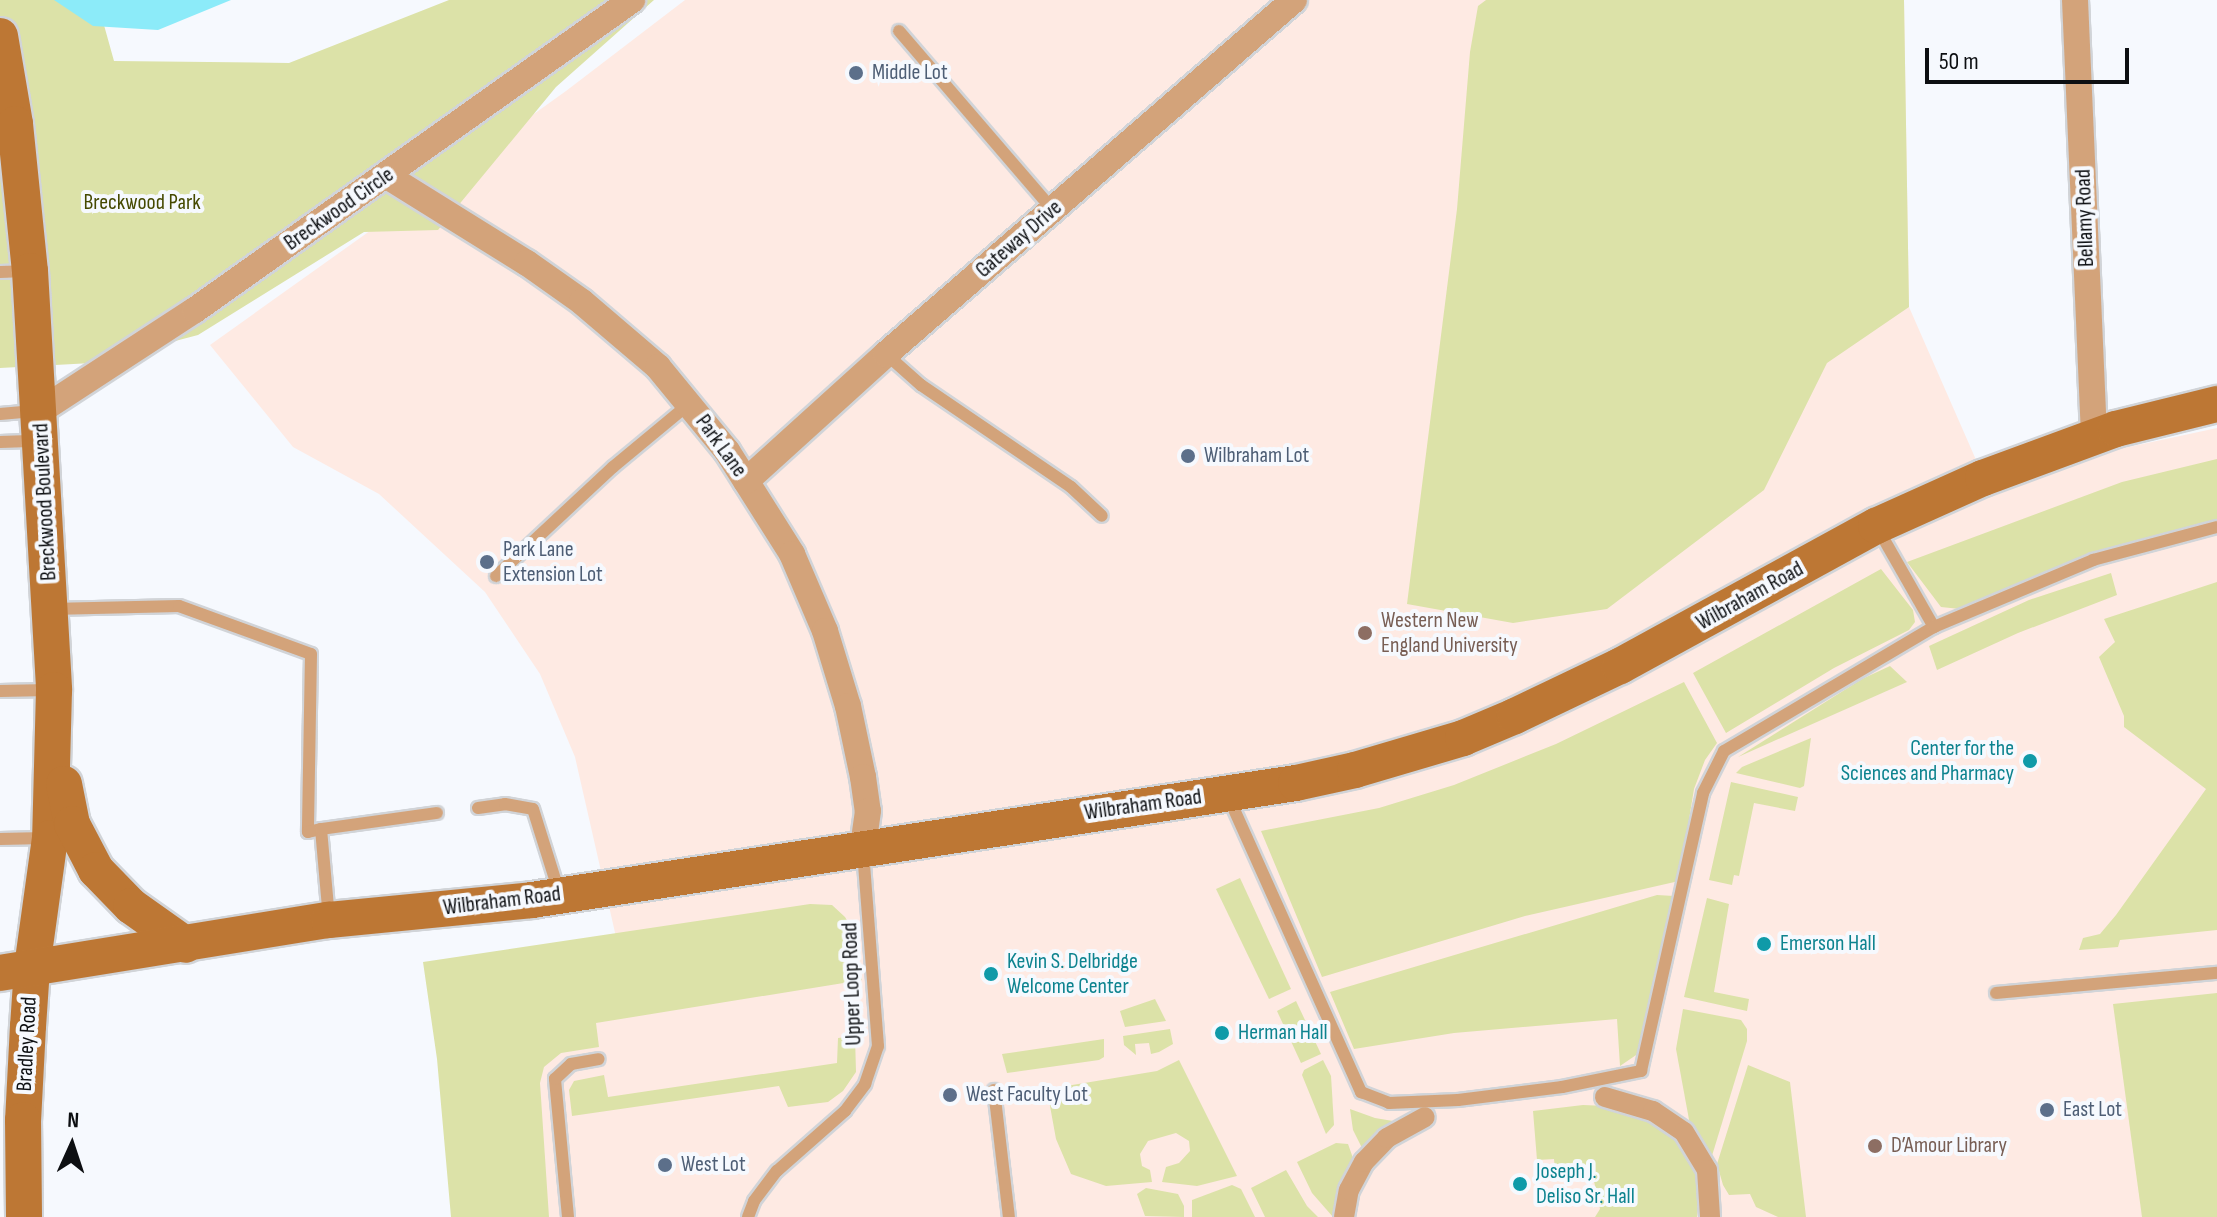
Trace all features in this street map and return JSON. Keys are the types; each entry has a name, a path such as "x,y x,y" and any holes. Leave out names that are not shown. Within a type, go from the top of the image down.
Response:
{"main road":[{"name":"Breckwood Boulevard","path":"0,36 19,161 15,272 41,426 55,740 50,838 16,971"},
{"name":"Wilbraham Road","path":"16,971 329,920 560,895 1227,793 1355,770 1492,727 1620,666 1876,526 2011,467 2161,415 2217,404"},
{"path":"55,740 72,824 96,870 131,906 186,945"},
{"name":"Bradley Road","path":"16,971 11,1112 24,1217"}],"street":[{"name":"Breckwood Circle","path":"41,426 195,310 632,0"},
{"name":"Gateway Drive","path":"746,481 886,354 1294,0"},
{"name":"Bellamy Road","path":"2075,0 2094,436"},
{"name":"Park Lane","path":"387,176 519,257 582,302 658,367 690,403 746,481 798,567 838,667 868,811 863,847"},
{"path":"1605,1097 1653,1111 1684,1132 1707,1170 1710,1217"},
{"path":"1344,1217 1349,1190 1364,1162 1387,1138 1425,1117"}],"lane":[{"path":"899,31 1053,210"},
{"path":"886,354 921,385 1071,487 1102,516"},
{"path":"496,576 613,467 690,403"},
{"path":"0,414 41,426"},
{"path":"0,442 41,426"},
{"path":"1876,526 1934,627"},
{"path":"1227,793 1361,1092 1389,1103 1458,1100 1562,1087 1641,1071 1703,793 1724,751 1934,627 2093,560 2217,527"},
{"path":"51,609 179,606 311,654 308,832 437,813"},
{"path":"0,691 54,690"},
{"path":"478,808 505,804 533,809 560,895"},
{"path":"321,829 329,920"},
{"path":"0,839 50,838"},
{"name":"Upper Loop Road","path":"748,1217 754,1201 777,1171 845,1111 865,1084 878,1046 863,847"},
{"path":"1996,993 2217,973"},
{"path":"568,1217 555,1079 571,1064 599,1059"},
{"path":"994,1090 1009,1217"}],"shaded area":[{"name":"Western New England University","path":"685,0 1904,0 1909,307 1991,494 2110,451 2217,428 2217,1217 524,1217 506,957 616,937 575,757 540,674 485,592 379,494 293,447 210,345 566,91"}],"green space":[{"name":"Breckwood Park","path":"0,0 97,0 114,61 289,63 449,0 654,0 556,87 438,230 364,232 198,335 92,363 0,368"},
{"path":"1486,0 1904,0 1909,307 1827,363 1764,490 1607,609 1513,623 1407,604 1457,209 1470,52 1478,6"},
{"path":"2217,459 2217,520 2091,556 1960,609 1941,607 1907,562 2122,482"},
{"path":"1881,569 1913,610 1915,622 1909,630 1834,668 1726,733 1693,673"},
{"path":"2111,573 2117,595 2018,633 1937,670 1929,646 2029,600"},
{"path":"2217,582 2217,930 2120,940 2118,947 2079,950 2083,938 2100,934 2116,915 2206,789 2124,727 2124,716 2099,657 2115,642 2104,619"},
{"path":"1890,666 1907,682 1738,757 1862,679"},
{"path":"1684,682 1717,743 1705,760 1694,789 1679,881 1525,916 1322,977 1261,831 1379,808 1454,785 1556,744"},
{"path":"1811,738 1804,786 1800,788 1736,773 1742,767"},
{"path":"1731,782 1798,797 1795,811 1754,803 1739,876 1734,875 1732,885 1709,880"},
{"path":"1240,878 1291,989 1269,999 1216,889"},
{"path":"1657,895 1674,896 1642,1051 1620,1066 1617,1019 1454,1033 1354,1049 1330,992"},
{"path":"1707,898 1729,904 1714,992 1749,999 1747,1011 1684,997"},
{"path":"810,904 832,905 845,917 854,932 862,980 596,1023 599,1047 561,1053 544,1067 540,1083 549,1217 451,1217 437,1059 423,962"},
{"path":"2217,993 2217,1217 2142,1217 2113,1004"},
{"path":"1155,999 1166,1021 1125,1027 1120,1011"},
{"path":"1296,1001 1321,1054 1301,1063 1277,1011"},
{"path":"1683,1009 1741,1020 1747,1029 1747,1041 1711,1159 1690,1125 1676,1049"},
{"path":"1170,1029 1173,1044 1159,1052 1151,1054 1149,1043 1135,1044 1136,1055 1124,1045 1123,1036"},
{"path":"855,1036 856,1072 843,1091 828,1102 788,1107 779,1086 572,1116 569,1090 574,1081 604,1075 608,1097 837,1063 838,1038"},
{"path":"1104,1039 1104,1057 1099,1060 1007,1073 1002,1054"},
{"path":"1179,1060 1237,1176 1197,1186 1162,1182 1166,1167 1179,1163 1190,1151 1189,1141 1176,1133 1148,1141 1140,1154 1142,1166 1150,1170 1152,1182 1106,1186 1071,1174 1056,1139 1048,1095 1054,1088 1157,1071"},
{"path":"1323,1060 1331,1076 1334,1125 1326,1134 1302,1075 1304,1070"},
{"path":"1748,1065 1790,1082 1806,1217 1778,1217 1756,1207 1750,1194 1729,1195 1723,1185 1717,1164"},
{"path":"1583,1105 1607,1106 1647,1117 1679,1140 1696,1169 1700,1184 1697,1217 1595,1217 1600,1209 1591,1167 1555,1170 1554,1159 1537,1160 1533,1111"},
{"path":"1350,1109 1393,1121 1362,1148 1353,1130"},
{"path":"1336,1143 1348,1144 1353,1158 1339,1188 1333,1217 1312,1193 1297,1162"},
{"path":"1286,1170 1307,1206 1318,1217 1265,1217 1251,1188"},
{"path":"1232,1185 1241,1189 1255,1217 1192,1217 1192,1200"},
{"path":"1146,1188 1178,1194 1184,1206 1184,1217 1145,1216 1137,1194"}],"water":[{"path":"54,0 231,0 158,30 93,26"}],"place":[{"name":"Middle Lot","path":"856,73"},
{"name":"Wilbraham Lot","path":"1188,456"},
{"name":"Park Lane Extension Lot","path":"487,562"},
{"name":"Western New England University","path":"1365,633"},
{"name":"Center for the Sciences and Pharmacy","path":"2030,761"},
{"name":"Emerson Hall","path":"1764,944"},
{"name":"Kevin S. Delbridge Welcome Center","path":"991,974"},
{"name":"Herman Hall","path":"1222,1033"},
{"name":"West Faculty Lot","path":"950,1095"},
{"name":"East Lot","path":"2047,1110"},
{"name":"D’Amour Library","path":"1875,1146"},
{"name":"West Lot","path":"665,1165"},
{"name":"Joseph J. Deliso Sr. Hall","path":"1520,1184"}]}
